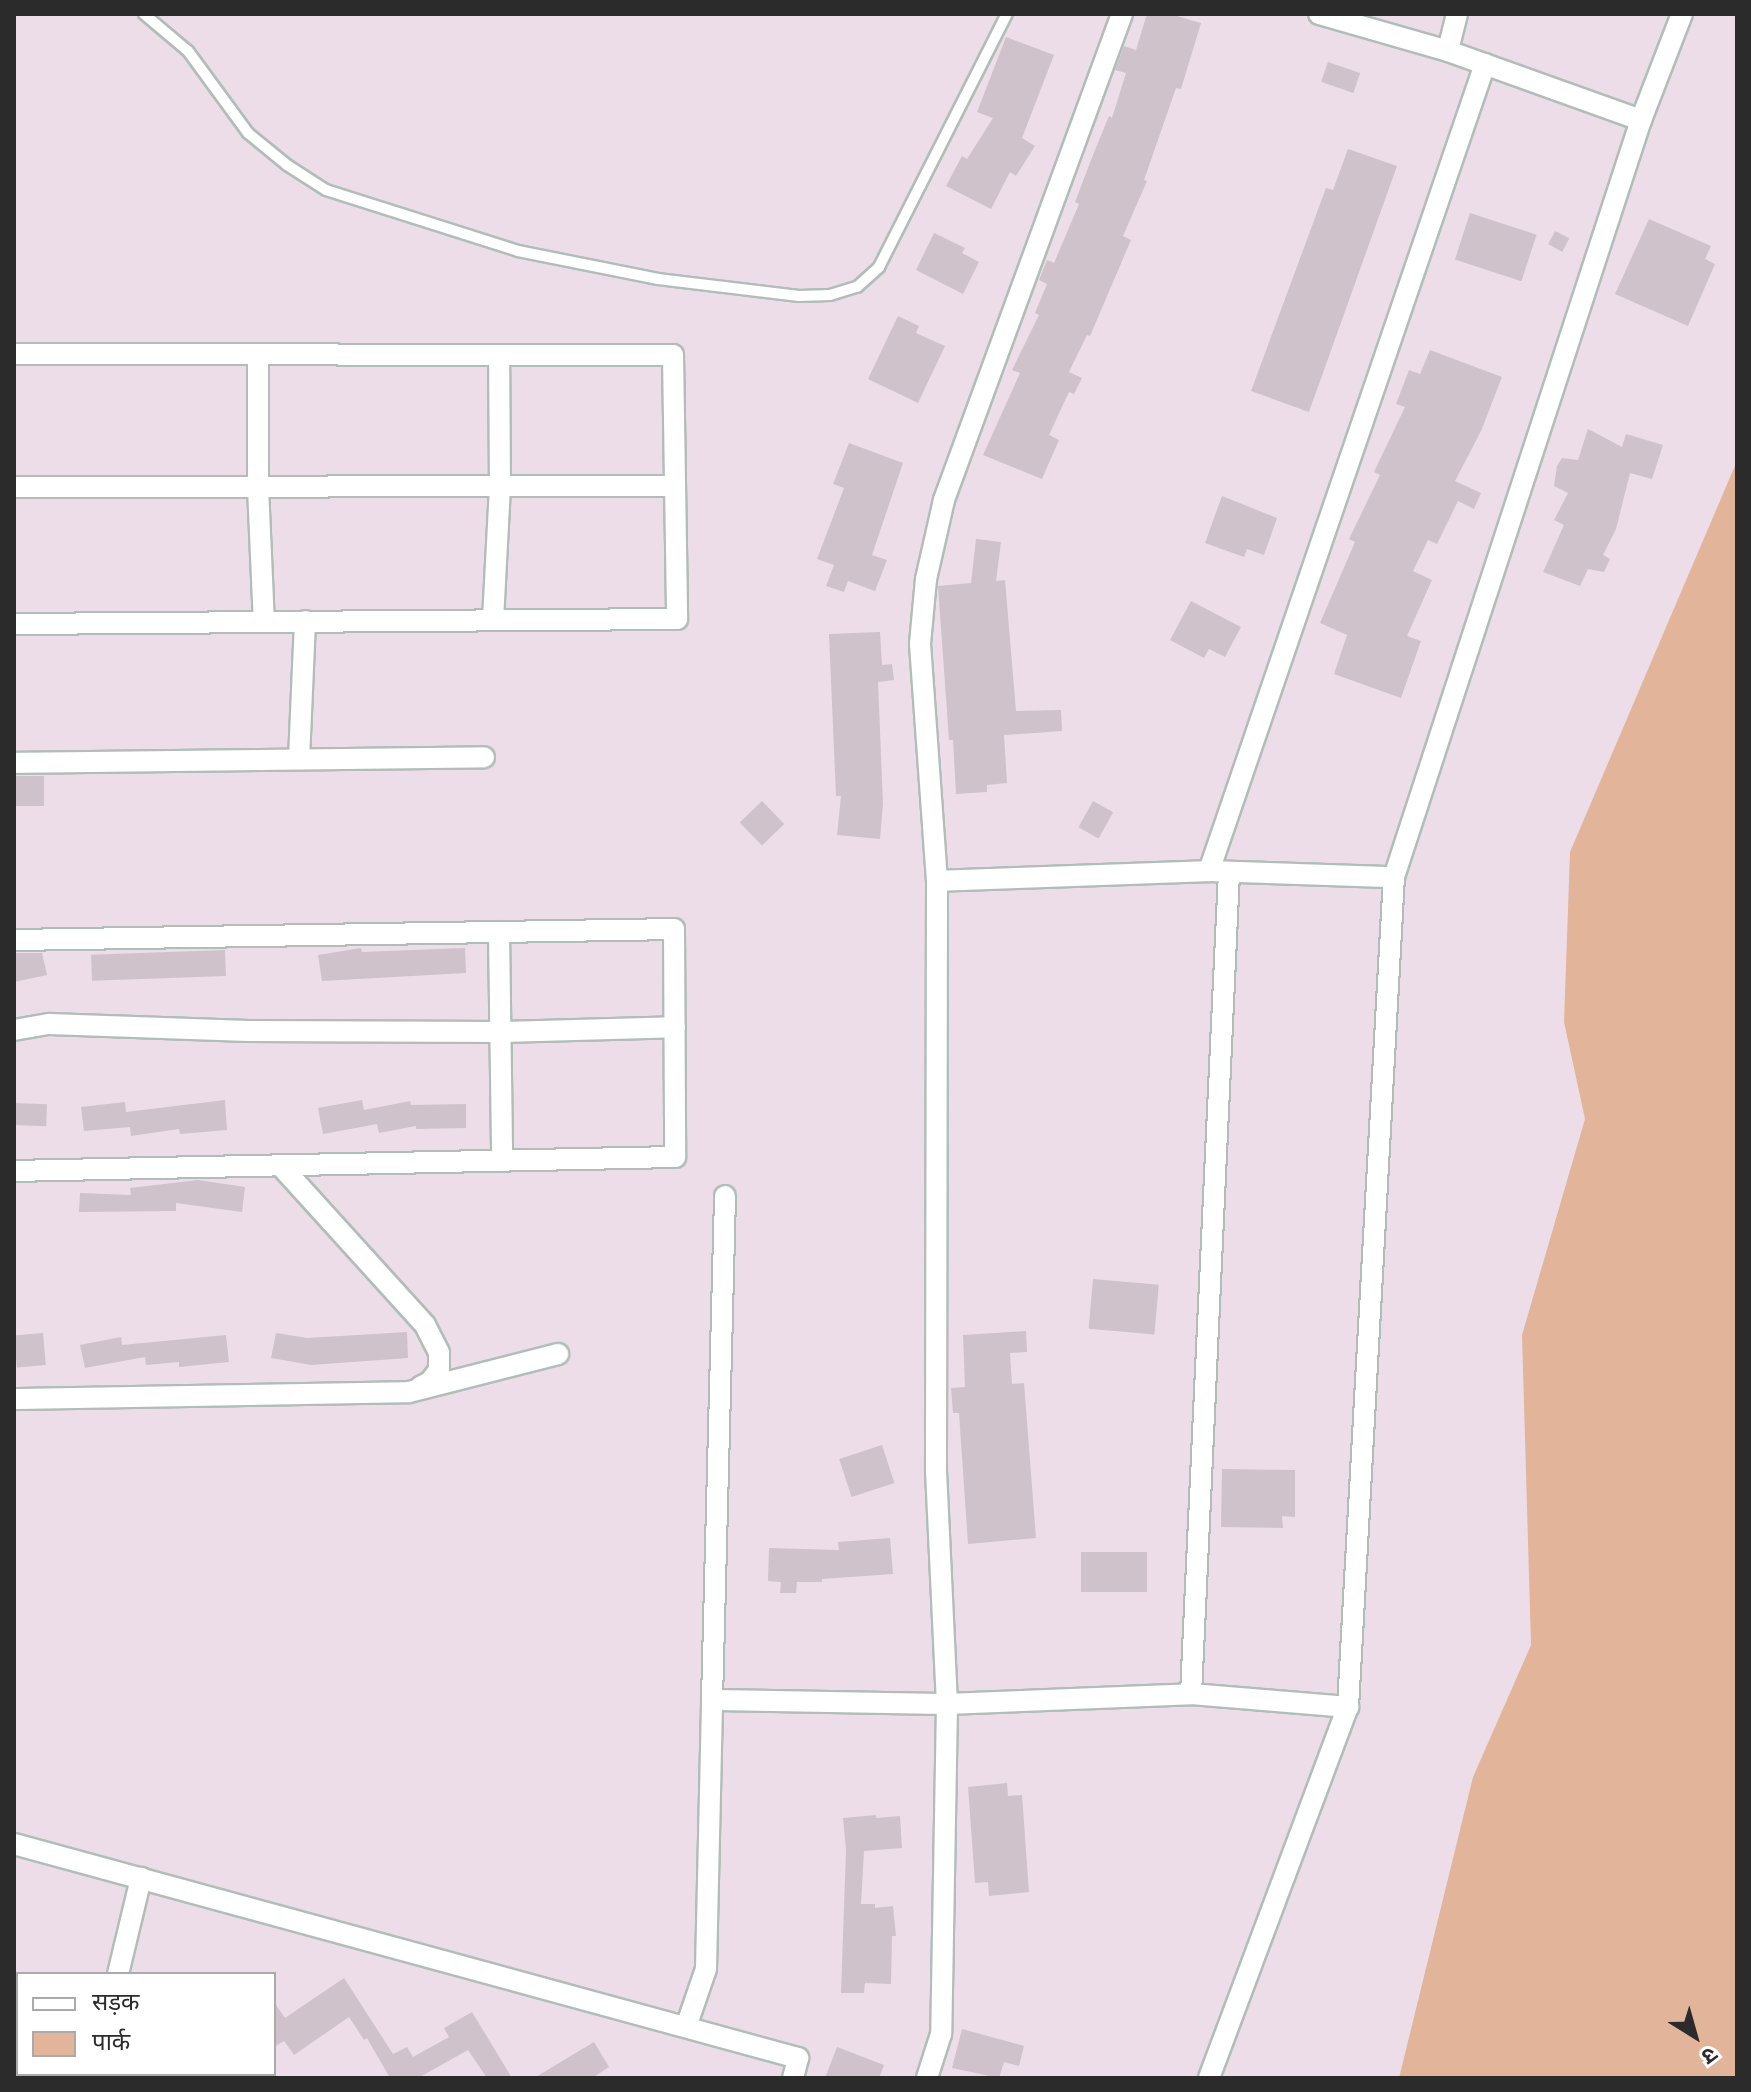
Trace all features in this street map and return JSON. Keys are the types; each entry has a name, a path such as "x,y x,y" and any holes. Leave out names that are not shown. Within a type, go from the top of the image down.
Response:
{"street":[{"path":"927,2078 941,2034 947,1704 936,1471 937,881 920,644 929,566 944,500 1122,14"},
{"path":"1319,14 1448,51 1641,120"},
{"path":"1448,51 1457,14"},
{"path":"1209,2078 1348,1707 1394,877 1641,120 1682,14"},
{"path":"1191,1694 1219,872 1485,64"},
{"path":"14,354 673,355 677,619 14,624"},
{"path":"258,355 258,487 264,622"},
{"path":"493,620 500,486 499,355"},
{"path":"14,487 675,486"},
{"path":"299,759 305,621"},
{"path":"14,763 484,757"},
{"path":"937,881 1219,872 1394,877"},
{"path":"14,940 674,929 675,1027 675,1157 14,1171"},
{"path":"499,932 502,1161"},
{"path":"14,1030 49,1024 248,1031 501,1032 675,1027"},
{"path":"280,1165 425,1325 439,1353 439,1370 430,1382 409,1392"},
{"path":"686,2027 706,1969 725,1196"},
{"path":"14,1399 409,1392 558,1354"},
{"path":"712,1700 947,1704 1191,1694 1348,1707"},
{"path":"14,1844 798,2058 793,2078"},
{"path":"118,1972 141,1878"}],"lane":[{"path":"144,14 188,51 248,133 287,165 326,190 518,251 658,279 799,296 830,295 857,287 879,267 1007,14"}],"green space":[{"path":"1737,461 1737,2078 1399,2078 1473,1777 1531,1645 1522,1335 1585,1119 1564,1022 1570,852"}],"building":[{"path":"1147,14 1170,14 1201,23 1181,89 1176,88 1144,180 1147,181 1123,236 1131,240 1090,336 1087,335 1069,372 1082,378 1074,394 1069,392 1049,435 1059,440 1042,479 983,455 1020,373 1012,370 1039,315 1035,313 1047,284 1039,280 1047,260 1054,263 1079,204 1075,202 1093,155 1109,116 1112,118 1126,73 1115,70 1124,46 1136,50"},
{"path":"1006,37 1054,55 1022,138 1035,146 1016,176 1010,172 991,209 946,186 962,156 967,159 993,118 977,112"},
{"path":"1328,62 1360,73 1353,93 1321,82"},
{"path":"1348,149 1397,166 1309,412 1251,391 1326,188 1333,190"},
{"path":"1470,213 1537,235 1521,281 1455,260"},
{"path":"1649,219 1711,246 1705,259 1715,264 1688,326 1615,294"},
{"path":"1555,231 1569,238 1562,252 1548,244"},
{"path":"934,233 965,248 962,253 979,262 963,294 916,270"},
{"path":"898,316 919,326 916,333 945,346 918,403 868,379"},
{"path":"1430,350 1502,377 1481,431 1455,481 1481,493 1474,509 1458,501 1437,544 1428,540 1413,571 1432,580 1407,636 1421,641 1401,698 1334,674 1347,635 1320,623 1355,542 1349,539 1380,475 1374,472 1405,407 1396,404 1409,370 1420,374"},
{"path":"1588,429 1622,447 1626,434 1663,445 1652,479 1630,473 1616,529 1603,555 1610,559 1604,572 1588,569 1580,586 1543,572 1564,525 1554,520 1568,493 1554,486 1557,466 1562,458 1578,460"},
{"path":"849,443 903,463 872,555 887,560 875,591 848,581 844,592 826,586 834,565 817,559 844,488 833,484"},
{"path":"1222,496 1277,518 1264,555 1247,549 1244,557 1205,543"},
{"path":"976,539 1001,542 996,581 1005,580 1016,711 1061,710 1062,731 1004,735 1007,783 987,785 987,792 956,794 938,586 971,583"},
{"path":"1191,601 1241,627 1225,657 1209,649 1204,658 1170,640"},
{"path":"880,632 882,665 892,664 894,680 878,682 883,804 880,839 837,835 841,796 836,796 829,634"},
{"path":"14,776 44,776 44,806 14,806"},
{"path":"762,801 784,824 762,846 740,823"},
{"path":"1093,801 1113,812 1099,838 1078,827"},
{"path":"361,948 362,952 465,948 466,973 322,981 318,955"},
{"path":"225,950 226,976 92,981 91,955"},
{"path":"14,953 42,953 47,975 14,982"},
{"path":"225,1100 227,1130 180,1134 179,1129 131,1136 130,1127 84,1131 81,1107 125,1102 126,1112"},
{"path":"362,1100 364,1110 410,1101 411,1105 466,1104 466,1128 416,1129 416,1126 379,1133 377,1124 323,1134 318,1108"},
{"path":"14,1103 47,1104 46,1126 14,1125"},
{"path":"198,1180 245,1187 242,1212 176,1203 176,1211 79,1212 80,1193 131,1195 130,1188"},
{"path":"1093,1279 1159,1285 1154,1335 1089,1329"},
{"path":"1026,1331 1027,1352 1010,1353 1012,1384 1024,1383 1036,1538 968,1544 959,1413 953,1413 951,1388 965,1387 963,1335"},
{"path":"407,1332 408,1358 311,1365 271,1358 276,1333 307,1338"},
{"path":"43,1333 46,1365 17,1367 14,1336"},
{"path":"226,1335 229,1362 179,1367 179,1362 146,1365 145,1357 85,1368 80,1345 121,1337 122,1345"},
{"path":"882,1445 894,1483 852,1497 839,1459"},
{"path":"1222,1469 1295,1470 1295,1517 1282,1516 1283,1528 1221,1527"},
{"path":"890,1538 893,1574 797,1582 796,1593 780,1593 781,1582 768,1581 769,1548 839,1550 838,1542"},
{"path":"1081,1552 1147,1552 1147,1592 1081,1592"},
{"path":"1007,1783 1008,1796 1022,1795 1029,1892 989,1896 988,1882 975,1883 968,1787"},
{"path":"876,1815 876,1818 900,1816 902,1848 864,1851 861,1904 875,1904 875,1908 893,1906 896,1936 892,1936 891,1984 865,1983 864,1993 841,1993 846,1850 843,1818"},
{"path":"344,1978 393,2054 407,2047 413,2057 449,2037 444,2028 472,2012 512,2078 487,2078 468,2050 418,2078 390,2078 367,2038 364,2040 349,2017 294,2055 284,2041 276,2046 276,2005 285,2018"},
{"path":"962,2029 1024,2046 1019,2066 1004,2062 999,2078 952,2068"},
{"path":"594,2042 609,2067 592,2078 534,2078"},
{"path":"837,2047 884,2065 879,2078 825,2078"}]}
